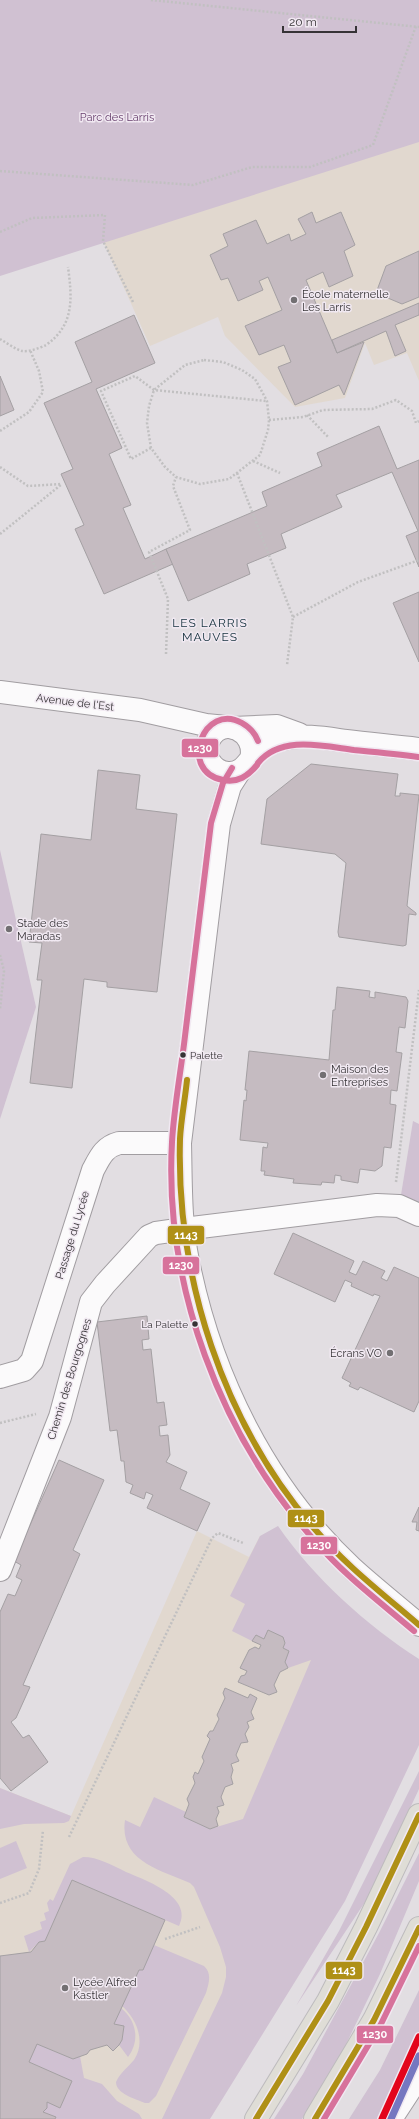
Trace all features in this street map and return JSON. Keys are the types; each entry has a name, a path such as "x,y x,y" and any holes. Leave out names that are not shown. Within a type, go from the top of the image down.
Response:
{"main road":[{"path":"256,2119 328,2001 366,1927 419,1815"},
{"path":"315,2119 374,2020 419,1928"}],"street":[{"name":"Avenue de l'Est","path":"0,692 149,712 206,725 230,727 277,726 304,736"},
{"name":"Avenue de l'Est","path":"149,712 182,730 211,763"},
{"path":"211,763 223,772 245,765 252,746 250,739 240,730 230,727 220,729 209,738 207,745 211,763 216,777 219,824 180,1143 184,1229 188,1260 199,1308 214,1355 236,1409 255,1446 286,1493 314,1527 352,1567 419,1625"},
{"name":"Avenue de l'Est","path":"219,824 230,786 245,765 261,748 270,743 284,738 304,736 419,749"},
{"name":"Passage du Lycée","path":"0,1378 24,1370 32,1361 93,1170 104,1151 112,1145 119,1143 180,1143"},
{"name":"Chemin des Bourgognes","path":"0,1570 60,1417 92,1302 96,1295 149,1236 156,1233 184,1229 377,1205 393,1205"},
{"path":"393,1205 419,1215"},
{"path":"391,2119 419,2076"}],"path":[{"path":"0,171 192,185 252,167 310,167 366,148 373,145 417,27 151,0"},
{"path":"0,232 32,218 106,215 103,241 133,302"},
{"path":"0,339 23,351 39,349 57,337 66,319 72,298 68,267"},
{"path":"0,431 29,412 43,392 38,371 30,350"},
{"path":"204,360 223,362 242,370 255,379 267,401 269,420 268,430 260,455 229,479 200,484 176,477 151,448 147,423 149,406 154,390 185,365 204,360"},
{"path":"151,448 131,459 101,391 135,376 154,390 267,401"},
{"path":"269,420 307,416 323,410 372,409 396,400 412,411 416,423 419,421"},
{"path":"307,416 329,438"},
{"path":"253,461 280,474"},
{"path":"0,467 28,486 62,484 0,534"},
{"path":"238,473 293,617 287,665"},
{"path":"166,654 168,599 149,552 190,530 172,486 176,477"},
{"path":"293,617 358,582 419,560"},
{"path":"0,955 4,971 0,1009"},
{"path":"393,1205 419,990"},
{"path":"0,1423 44,1412 60,1417"},
{"path":"69,1837 212,1538 218,1533 243,1543"},
{"path":"0,1903 29,1893 40,1869 43,1830"},
{"path":"165,1939 200,1927"}],"shaded area":[{"path":"419,69 419,381 407,353 374,365 365,343 345,398 295,407 225,336 218,317 150,346 104,243 110,184"},
{"path":"197,1531 249,1557 260,1536 390,1659 195,2119 0,2119 0,1788 71,1816"}],"green space":[{"name":"Parc des Larris","path":"0,0 419,0 419,142 0,276"},
{"name":"Stade des Maradas","path":"0,850 36,1007 0,1119"},
{"path":"413,1121 419,1124 419,1209 400,1201"},
{"path":"278,1526 308,1564 342,1599 399,1646 419,1659 419,1745 345,1901 210,2119 162,2119 222,1993 226,1977 226,1967 220,1947 194,1887 190,1883 155,1868 135,1855 128,1845 125,1834 125,1820 140,1827 154,1797 186,1812 184,1817 210,1829 243,1819 311,1660 288,1668 285,1662 289,1651 283,1648 285,1643 283,1637 268,1630 264,1639 256,1635 252,1641 232,1631 245,1604 230,1596 260,1536"},
{"path":"419,1771 419,1789 369,1896 296,2006 339,1931"},
{"path":"0,1788 71,1816 69,1821 64,1823 24,1824 0,1829"},
{"path":"16,1841 27,1868 0,1879 0,1848"},
{"path":"419,1853 419,1881 380,1974 335,2067 302,2119 274,2119 303,2074 379,1933"},
{"path":"83,1857 94,1858 105,1862 165,1891 174,1898 180,1906 182,1916 179,1926 72,1880 45,1941 39,1942 29,1952 24,1936 42,1929 40,1922 46,1920 44,1913 49,1911 47,1903 50,1899 53,1901 70,1864"},
{"path":"154,1945 204,1966 207,1969 209,1978 206,1993 156,2096 149,2103 145,2103 123,2093 119,2090 116,2082 134,2060 138,2053 139,2046 136,2024 122,2006 139,1970"},
{"path":"419,1990 419,2059 378,2119 349,2119 380,2070"},
{"path":"121,2008 131,2019 135,2031 134,2044 128,2057 119,2045 122,2040 124,2027 114,2024"},
{"path":"37,2044 73,2059 80,2056 84,2078 102,2084 117,2101 139,2114 142,2119 55,2119 56,2117 43,2112 47,2108 47,2102 60,2108 72,2081 29,2062"}],"building":[{"path":"312,212 316,223 341,212 355,245 344,251 353,276 329,287 323,272 306,280 337,353 364,342 344,395 339,385 295,405 278,367 291,362 284,345 259,355 245,326 282,310 268,277 259,281 263,290 238,301 228,278 221,280 210,255 228,246 223,234 256,220 267,244 289,234 291,241 306,234 298,219"},
{"path":"419,251 419,297 402,304 376,293 386,266"},
{"path":"419,303 419,315 395,325 406,351 395,356 386,331 337,353 332,340"},
{"path":"134,315 155,363 96,389 122,448 109,454 131,505 123,508 145,559 166,549 173,564 104,594 75,529 84,525 61,474 73,469 44,403 92,382 75,342"},
{"path":"0,376 14,410 0,416"},
{"path":"379,426 397,469 419,460 419,567 406,536 418,531 392,472 336,495 342,507 281,534 286,548 247,564 250,574 188,601 166,549 267,506 262,492 322,466 317,453"},
{"path":"419,592 419,662 393,603"},
{"path":"311,764 398,774 395,796 400,796 400,793 419,795 407,906 416,913 416,915 409,914 406,945 403,946 339,937 338,932 346,863 335,854 261,844 267,799"},
{"path":"98,770 140,775 136,809 177,814 157,992 107,987 107,982 84,979 72,1088 30,1083 42,980 37,980 42,943 29,942 41,834 91,840"},
{"name":"Maison des Entreprises","path":"337,987 370,991 369,997 375,998 375,992 406,997 408,1001 405,1028 399,1027 396,1052 402,1053 397,1091 391,1090 390,1104 396,1105 391,1148 384,1147 382,1166 375,1171 360,1169 358,1183 341,1180 341,1176 335,1175 334,1183 322,1182 321,1185 293,1183 294,1179 264,1175 265,1171 261,1171 263,1147 267,1148 268,1143 240,1140 244,1100 246,1101 247,1090 245,1090 249,1051 329,1060 333,1010 335,1010"},
{"path":"293,1233 354,1261 349,1272 356,1275 363,1261 385,1271 381,1278 387,1281 394,1267 419,1278 419,1401 414,1412 360,1387 358,1390 349,1386 351,1383 342,1378 380,1296 374,1294 373,1296 351,1286 352,1283 345,1280 335,1302 274,1274"},
{"path":"147,1316 149,1339 142,1340 143,1350 151,1349 157,1403 164,1402 167,1425 159,1426 160,1436 168,1435 170,1455 166,1462 187,1472 180,1489 210,1503 197,1531 147,1508 153,1495 146,1492 144,1499 130,1493 133,1485 126,1482 124,1461 121,1461 117,1430 110,1431 97,1322"},
{"path":"59,1460 104,1480 73,1550 80,1554 23,1685 30,1687 16,1718 11,1722 23,1738 29,1735 48,1762 11,1791 0,1778 0,1612 8,1594 15,1596 22,1580 16,1577 21,1565 14,1561"},
{"path":"419,1507 419,1531 416,1530 417,1522 412,1522"},
{"path":"268,1630 283,1637 285,1643 283,1648 289,1651 285,1662 288,1668 280,1672 274,1685 277,1692 269,1695 238,1682 241,1676 245,1675 247,1671 240,1668 249,1650 255,1647 259,1649 261,1645 252,1641 256,1635 264,1639"},
{"path":"225,1688 248,1698 250,1694 257,1698 251,1712 254,1719 247,1722 249,1727 245,1734 248,1742 241,1743 236,1755 239,1761 231,1764 233,1770 231,1777 233,1784 225,1787 221,1797 224,1805 217,1807 219,1812 216,1819 218,1826 210,1829 184,1817 189,1804 187,1799 195,1783 193,1777 195,1772 198,1774 204,1761 202,1757 210,1739 207,1736 210,1731 213,1731 219,1719 217,1715 225,1698 223,1693"},
{"name":"Lycée Alfred Kastler","path":"72,1880 165,1920 143,1970 139,1970 114,2024 124,2026 122,2040 119,2045 113,2051 107,2045 90,2050 87,2054 73,2059 37,2044 29,2062 72,2081 60,2108 47,2102 47,2108 43,2112 56,2117 55,2119 0,2119 0,1956 31,1952 39,1942 45,1941"}],"transit line":[{"name":"1230","path":"257,765 242,778 228,781 223,780 209,774 201,764 199,752 201,740 207,729 217,721 228,719 242,723 247,726 258,741"},
{"name":"1230","path":"258,763 267,754 278,749 303,744 418,757"},
{"name":"1230","path":"232,768 223,783 211,823 173,1129 172,1196 178,1250 189,1303 205,1355 226,1406 251,1454 281,1499 315,1541 338,1565 414,1631"},
{"name":"1143","path":"187,1080 180,1139 181,1191 186,1244 197,1295 211,1346 230,1395 254,1442 281,1486 313,1527 338,1554 419,1625"},
{"name":"1143","path":"256,2119 328,2001 366,1927 419,1815"},
{"name":"1143","path":"315,2119 374,2020 419,1928"},
{"name":"1230","path":"324,2119 381,2024 419,1946"},
{"path":"382,2119 419,2037"},
{"path":"391,2119 419,2056"}],"place":[{"name":"École maternelle Les Larris","path":"294,300"},
{"name":"Stade des Maradas","path":"9,929"},
{"name":"Palette","path":"183,1055"},
{"name":"Maison des Entreprises","path":"323,1075"},
{"name":"La Palette","path":"195,1324"},
{"name":"Écrans VO","path":"390,1353"},
{"name":"Lycée Alfred Kastler","path":"65,1988"}],"district":[{"name":"LES LARRIS MAUVES","path":"210,630"}]}
